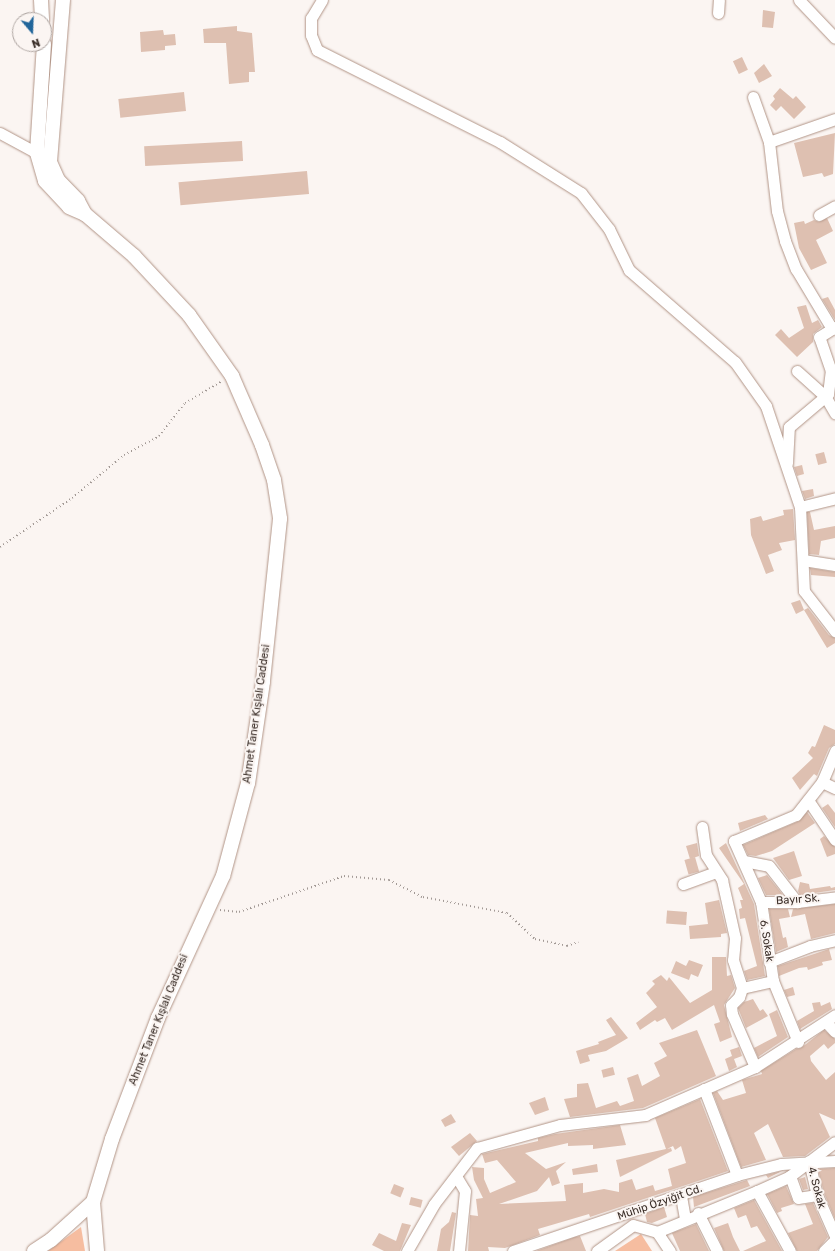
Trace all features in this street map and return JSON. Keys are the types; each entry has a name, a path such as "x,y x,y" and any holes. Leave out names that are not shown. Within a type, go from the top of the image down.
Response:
{"main road":[{"path":"42,12 42,0 59,0"},
{"name":"Ahmet Taner Kışlalı Caddesi","path":"63,0 50,162 58,180 78,201 85,214"},
{"name":"Ahmet Taner Kışlalı Caddesi","path":"43,52 37,153 42,173 51,188 69,207 85,214 134,256 189,315 232,376 262,445 274,480 280,519 263,682 248,783 223,876 158,1018 112,1139 92,1202 97,1251"},
{"path":"34,1251 51,1240 92,1202"}],"street":[{"path":"322,0 311,18 311,35 317,50 500,142 581,193 609,228 629,270 735,362 766,406 800,507 804,591 835,631"},
{"path":"718,13 719,0"},
{"path":"799,0 835,38"},
{"path":"754,97 769,142 777,211 785,241 796,269 833,328 819,337 831,371 829,394 835,412"},
{"path":"769,142 835,119"},
{"path":"0,133 37,153"},
{"path":"819,215 835,206"},
{"path":"797,370 829,394"},
{"path":"786,469 789,427 829,394"},
{"path":"800,507 835,498"},
{"path":"803,560 835,564"},
{"path":"835,751 832,765 822,782 808,800 835,840"},
{"path":"822,782 835,788"},
{"name":"6. Sokak","path":"798,1042 773,981 761,902 734,841 796,815 808,800"},
{"path":"702,827 706,855 722,880 735,938 733,960 742,988 739,997 731,1005 732,1014 754,1068"},
{"path":"744,861 769,866 797,902"},
{"path":"683,884 716,872"},
{"name":"Bayır Sk.","path":"761,902 797,902 835,897"},
{"path":"769,962 810,946 835,940"},
{"path":"742,988 773,981"},
{"path":"407,1251 434,1204 477,1148 560,1125 645,1115 754,1068 798,1042 831,1019 835,1032"},
{"path":"704,1089 737,1176"},
{"path":"657,1232 698,1213 757,1191 790,1176 835,1142"},
{"name":"Mühip Özyiğit Cd.","path":"513,1251 628,1214 737,1176 781,1164 809,1161 835,1161"},
{"name":"4. Sokak","path":"809,1161 817,1195 835,1236"},
{"path":"456,1176 465,1191 459,1251"},
{"path":"790,1176 798,1198 817,1195"},
{"path":"757,1191 786,1250"},
{"path":"681,1196 685,1219"},
{"path":"698,1213 717,1251"},
{"path":"628,1214 633,1225 657,1232 670,1251"},
{"path":"597,1251 633,1225"},
{"path":"824,1251 835,1240"}],"path":[{"path":"0,546 72,498 124,455 159,436 178,410 193,396 232,376"},
{"path":"207,909 239,912 344,876 390,880 423,897 507,913 536,939 567,946 578,942"}],"shaded area":[{"path":"81,1227 85,1251 48,1251"},
{"path":"641,1234 652,1251 615,1251"}],"building":[{"path":"763,10 775,12 773,28 762,27"},
{"path":"237,26 237,31 252,33 255,72 249,72 249,82 229,84 226,43 204,43 203,29"},
{"path":"163,30 164,35 175,34 176,45 165,46 165,50 141,52 140,32"},
{"path":"742,57 748,70 739,74 733,61"},
{"path":"764,64 772,76 759,83 754,73"},
{"path":"780,88 793,99 796,96 806,107 794,119 781,106 776,111 770,105 775,99 773,96"},
{"path":"184,92 186,111 120,118 118,99"},
{"path":"835,133 833,174 824,177 822,173 803,177 794,143"},
{"path":"242,141 243,161 145,166 144,146"},
{"path":"307,171 309,194 180,205 178,182"},
{"path":"827,218 833,231 816,240 827,263 811,270 799,248 794,223 804,221 805,224 814,220 819,222"},
{"path":"828,297 835,310 835,320 822,299"},
{"path":"806,305 812,323 818,320 822,327 813,334 813,342 797,357 775,335 781,329 789,338 804,328 797,307"},
{"path":"824,452 827,463 818,465 815,454"},
{"path":"802,465 804,474 797,476 794,467"},
{"path":"813,489 814,496 805,499 802,491"},
{"path":"793,509 795,540 779,543 782,550 768,555 774,571 766,574 751,535 750,519 761,516 763,521 784,515 783,510"},
{"path":"807,512 810,512 814,530 835,526 835,538 821,541 819,555 809,554"},
{"path":"810,568 835,572 835,577 811,575"},
{"path":"800,600 804,610 796,614 791,603"},
{"path":"808,608 829,635 835,638 835,643 827,648 804,610"},
{"path":"824,725 835,730 835,744 829,748 817,776 814,774 800,790 792,778 813,758 808,753 812,746 815,747"},
{"path":"828,804 835,813 835,827 822,808"},
{"path":"807,812 815,823 772,851 756,856 748,855 743,845 799,821"},
{"path":"765,815 768,819 740,831 738,823"},
{"path":"824,836 835,847 835,854 827,857 820,839"},
{"path":"697,843 699,856 690,859 686,846"},
{"path":"726,843 754,904 765,976 747,980 744,971 757,966 745,918 740,919 739,909 742,908 740,900 743,900 738,888 744,884 719,848"},
{"path":"794,851 802,876 789,880 773,858"},
{"path":"695,857 699,871 689,874 684,860"},
{"path":"767,875 783,895 766,895 758,878"},
{"path":"800,882 809,884 810,889 830,886 831,888 835,887 835,890 800,895 798,891"},
{"path":"719,900 727,933 721,934 721,937 690,939 689,926 708,924 705,903"},
{"path":"835,904 835,933 811,939 805,914 791,917 793,909"},
{"path":"769,909 788,909 790,917 779,919 783,938 786,937 788,947 776,952"},
{"path":"667,911 687,912 686,925 666,924"},
{"path":"829,949 832,960 822,962 823,965 808,970 807,967 799,968 779,976 778,966"},
{"path":"712,957 726,957 727,976 731,975 735,988 724,1005 732,1037 720,1042 714,1024 720,1022 714,1005 672,1030 665,1018 657,1022 655,1020 640,1030 636,1023 657,1007 646,993 655,984 652,981 661,975 667,981 669,977 690,1003 712,990"},
{"path":"689,960 703,965 698,977 691,974 689,980 671,973 676,961 686,966"},
{"path":"793,987 795,995 787,997 784,990"},
{"path":"753,999 760,1011 763,1009 768,1016 746,1028 738,1008 744,1002"},
{"path":"820,1002 821,1006 830,1002 832,1009 800,1029 797,1021 814,1011 812,1003"},
{"path":"777,1010 788,1037 758,1057 754,1048 777,1036 769,1014"},
{"path":"611,1017 628,1038 606,1051 588,1055 590,1061 580,1064 576,1051 599,1044 598,1042 616,1035 606,1020"},
{"path":"697,1030 716,1076 643,1108 570,1117 564,1099 577,1097 577,1084 588,1083 596,1108 617,1101 620,1106 634,1101 627,1078 638,1074 642,1086 660,1076 654,1063 667,1056 659,1043"},
{"path":"824,1030 835,1039 835,1043 828,1049 824,1044 810,1056 811,1061 826,1080 835,1072 835,1120 819,1113 830,1137 805,1156 783,1157 768,1124 754,1133 766,1160 741,1167 713,1093 717,1091 723,1100 746,1093 742,1080 762,1074 761,1071 796,1049 801,1048"},
{"path":"739,1047 742,1056 734,1059 737,1067 729,1071 725,1059 732,1056 730,1050"},
{"path":"613,1067 615,1075 603,1078 601,1070"},
{"path":"545,1097 549,1110 535,1115 529,1103"},
{"path":"700,1099 728,1171 590,1217 589,1214 538,1229 540,1235 505,1248 488,1247 489,1251 468,1251 470,1215 478,1216 476,1199 483,1198 474,1180 472,1167 484,1168 484,1179 490,1193 516,1182 497,1160 485,1163 482,1154 538,1141 538,1138 555,1134 620,1125 626,1145 593,1149 593,1145 568,1146 568,1143 525,1153 546,1169 566,1162 556,1171 560,1183 552,1186 549,1177 537,1191 499,1204 566,1201 564,1185 583,1183 583,1193 604,1189 619,1192 619,1183 632,1179 636,1190 653,1185 655,1191 672,1186 668,1169 686,1163 681,1146 675,1150 673,1146 667,1149 671,1148 672,1151 620,1177 616,1160 666,1149 655,1118"},
{"path":"451,1114 456,1122 445,1127 441,1120"},
{"path":"470,1133 477,1141 459,1156 451,1147"},
{"path":"597,1164 598,1172 573,1175 572,1169"},
{"path":"835,1168 835,1219 824,1193 818,1169"},
{"path":"782,1171 768,1178 766,1175"},
{"path":"805,1177 808,1189 803,1190 799,1179"},
{"path":"747,1180 750,1186 694,1207 693,1197"},
{"path":"394,1184 404,1188 400,1197 390,1193"},
{"path":"786,1186 794,1204 781,1208 782,1211 777,1213 767,1194"},
{"path":"411,1197 423,1200 421,1208 409,1205"},
{"path":"754,1200 782,1251 743,1251 766,1241 757,1226 751,1228 746,1215 738,1218 734,1208"},
{"path":"813,1203 828,1237 817,1251 797,1251 788,1233 813,1224 805,1204"},
{"path":"664,1207 667,1217 652,1223 647,1222 645,1214"},
{"path":"452,1212 456,1213 450,1251 437,1251 441,1229 449,1222"},
{"path":"402,1223 411,1225 400,1251 384,1251 372,1245 379,1233 396,1241"},
{"path":"728,1223 740,1251 724,1251 714,1228"},
{"path":"696,1224 709,1251 680,1251 672,1233"},
{"path":"580,1236 586,1251 536,1251 575,1237"}]}
